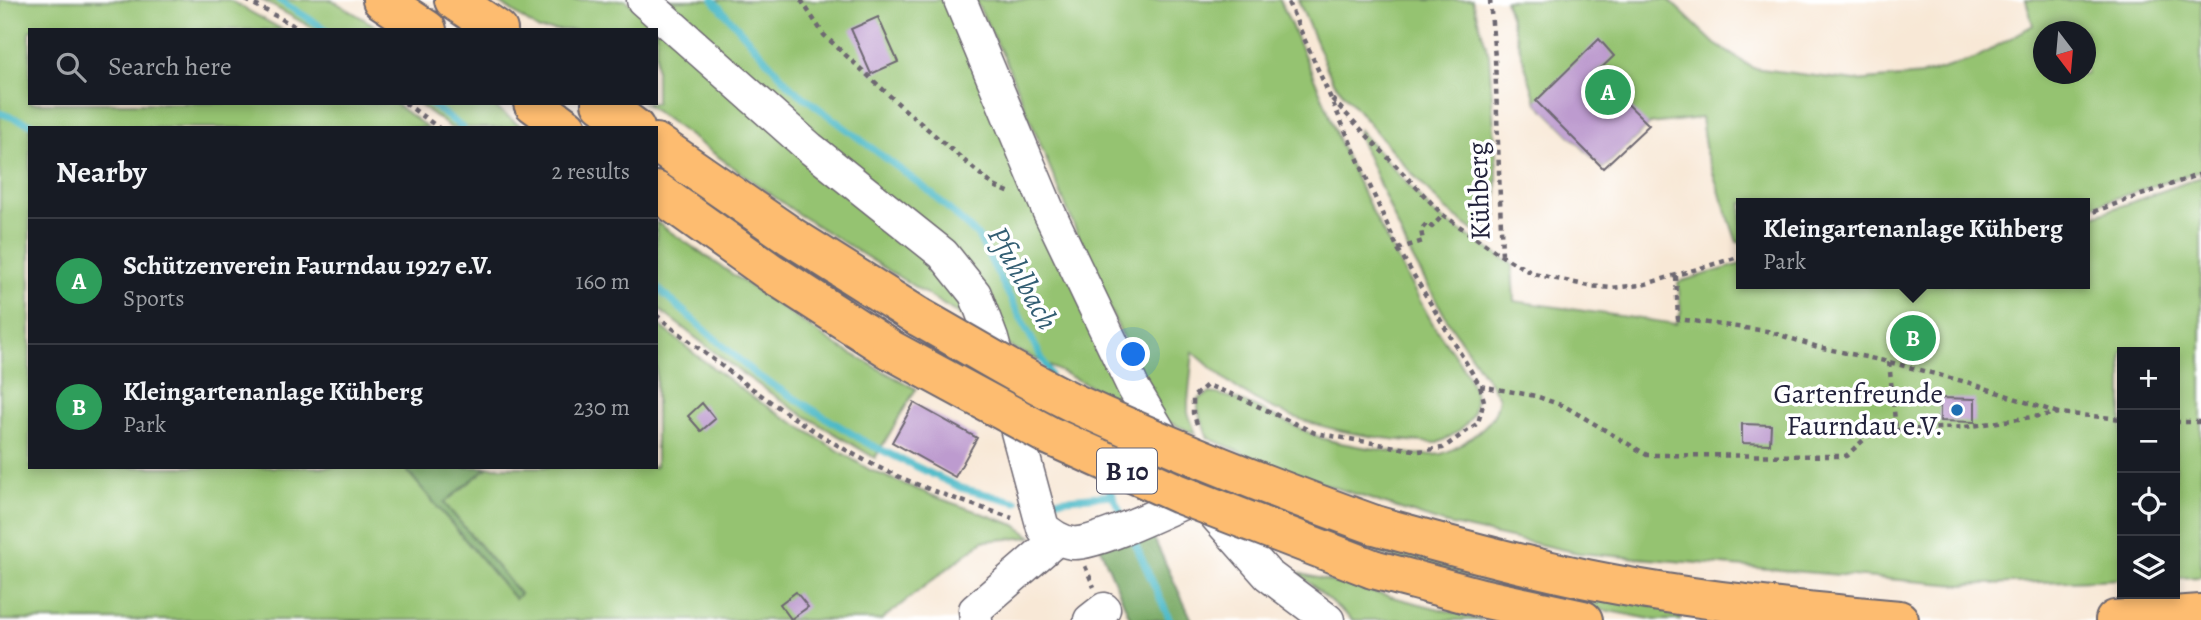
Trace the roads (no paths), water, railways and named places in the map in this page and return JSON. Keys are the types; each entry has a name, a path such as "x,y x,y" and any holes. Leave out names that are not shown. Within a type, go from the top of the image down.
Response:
{"highway":[{"path":"382,0 424,28"},
{"path":"454,0 495,28"},
{"path":"536,105 564,126"},
{"path":"604,105 632,126"},
{"name":"B 10","path":"658,144 792,237 919,317 1075,404 1185,453 1290,494 1376,525 1491,558 1588,579 1794,610 1899,620"},
{"name":"B 10","path":"658,192 770,272 891,350 1048,435 1179,494 1373,569 1482,598 1583,620"},
{"path":"2115,620 2201,614"}],"street":[{"path":"643,0 810,148 943,254 975,294 1058,537"},
{"path":"960,0 1048,209 1134,389 1198,496 1268,576 1328,620"},
{"path":"976,620 975,610 1058,537 1112,533 1198,496"}],"waterway":[{"path":"279,0 324,28"},
{"name":"Pfuhlbach","path":"713,0 792,88 929,191 978,236 1050,374"},
{"path":"432,105 460,126"},
{"path":"0,113 36,126"},
{"path":"658,289 755,374 867,443 961,488 1017,502"},
{"name":"Pfuhlbach","path":"1102,475 1125,521"},
{"path":"1055,500 1113,495"},
{"name":"Pfuhlbach","path":"1131,535 1170,620"}],"place":[{"name":"Schützenverein Faurndau 1927 e.V.","path":"1608,92"},
{"name":"Kleingartenanlage Kühberg","path":"1913,338"},
{"name":"Gartenfreunde Faurndau e.V.","path":"1957,410"}]}
